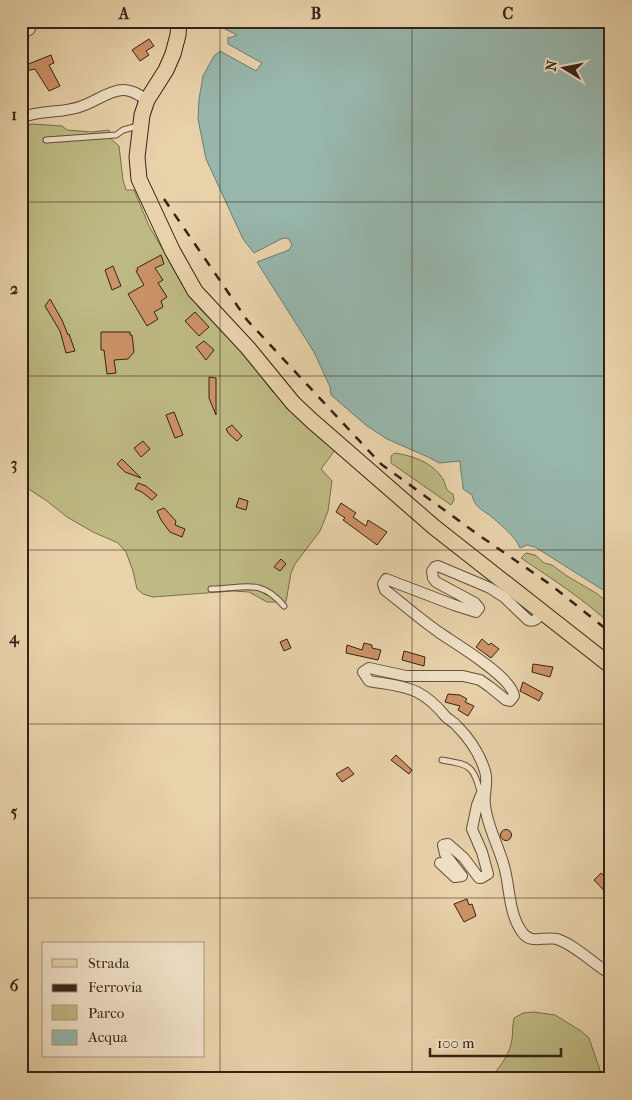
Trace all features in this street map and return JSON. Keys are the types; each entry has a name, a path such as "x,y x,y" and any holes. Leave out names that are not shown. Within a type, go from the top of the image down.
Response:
{"main road":[{"path":"179,21 178,35 170,64 144,111 137,157 139,179 172,250 195,291 248,348 293,403 305,414 434,528 611,666"}],"street":[{"path":"21,35 30,30 31,21"},
{"path":"21,118 34,114 82,107 122,90 131,90 144,111"},
{"path":"440,863 455,877 462,876 444,852 443,845 448,844 464,858 479,878 488,874 482,852 472,829 477,805 487,781 485,771 465,735 446,718 441,709 417,692 367,679 363,672 369,668 406,676 463,676 480,680 506,700 510,701 514,696 510,688 482,660 440,633 385,590 383,584 386,579 476,612 479,608 475,603 436,582 432,571 438,566 490,588 504,597 528,620 536,619 542,612"},
{"path":"483,794 502,856 509,895 522,933 526,937 537,940 553,938 565,942 611,974"}],"lane":[{"path":"46,140 116,135 127,128 144,111"},
{"path":"211,589 258,586 276,596 284,606"},
{"path":"442,760 469,766 483,794"}],"green space":[{"path":"32,124 62,126 67,130 92,132 109,130 110,138 119,146 126,190 134,190 149,226 190,296 201,310 232,340 273,392 335,450 321,469 332,481 328,511 320,531 295,564 291,573 286,602 267,602 249,592 233,591 153,597 143,594 137,589 126,552 118,543 93,532 67,517 21,484 21,127"},
{"path":"395,453 415,458 428,464 439,473 447,489 453,494 454,500 451,505 391,463 391,456"},
{"path":"526,553 535,555 544,563 552,565 596,593 611,605 611,625 579,598 521,558"},
{"path":"534,1012 555,1015 589,1038 603,1079 490,1079 509,1050 514,1018 523,1013"}],"water":[{"path":"219,21 611,21 611,595 535,547 527,545 520,548 508,532 478,506 473,500 472,495 463,489 460,461 439,463 387,439 367,426 331,395 330,387 314,352 257,262 289,250 292,245 289,239 281,239 254,253 243,239 206,159 198,119 199,99 203,76 214,56 220,51 256,71 262,63 228,44 228,37 237,35 221,27"}],"building":[{"path":"149,39 154,46 146,51 149,55 140,61 132,50"},
{"path":"51,55 54,63 49,65 60,86 49,91 35,69 21,72 21,67"},
{"path":"161,255 164,264 155,268 163,280 158,283 167,297 161,301 163,307 154,312 158,319 147,326 128,294 144,285 136,271 138,270 137,268"},
{"path":"113,266 121,286 112,290 105,270"},
{"path":"50,299 69,334 75,351 66,353 60,331 45,306"},
{"path":"195,312 209,327 199,336 185,321"},
{"path":"101,332 130,332 130,335 132,335 134,352 128,359 114,360 116,373 107,374 104,350 101,350"},
{"path":"204,341 214,350 206,360 196,347"},
{"path":"209,377 216,378 216,415 209,398"},
{"path":"174,412 183,435 175,438 166,415"},
{"path":"232,425 242,436 237,441 226,429"},
{"path":"143,441 150,449 141,457 134,448"},
{"path":"122,459 141,478 125,472 117,464"},
{"path":"138,483 146,486 157,495 152,500 135,489"},
{"path":"239,498 248,501 246,510 236,507"},
{"path":"341,503 356,513 353,517 366,526 368,520 387,532 377,545 343,520 345,518 336,512"},
{"path":"164,508 176,521 175,525 185,529 182,537 170,532 161,520 157,511"},
{"path":"281,559 286,564 280,571 274,567"},
{"path":"287,639 291,648 284,651 280,642"},
{"path":"482,639 489,645 491,643 499,649 491,658 476,647"},
{"path":"364,643 372,645 372,648 381,650 378,660 346,653 347,645 362,650"},
{"path":"404,651 425,657 424,666 402,660"},
{"path":"533,664 553,667 550,677 532,672"},
{"path":"523,682 543,693 539,701 520,691"},
{"path":"448,694 460,695 467,699 465,702 474,706 468,716 458,710 460,706 445,702"},
{"path":"396,755 412,770 409,774 391,760"},
{"path":"348,767 354,774 342,782 336,774"},
{"path":"504,830 508,830 511,835 510,839 504,840 501,837 501,833"},
{"path":"611,870 611,898 594,880 601,873 604,876"},
{"path":"467,899 469,905 472,904 476,916 464,922 454,904"}],"railway":[{"path":"164,199 247,320 381,464 551,585 611,633"}]}
